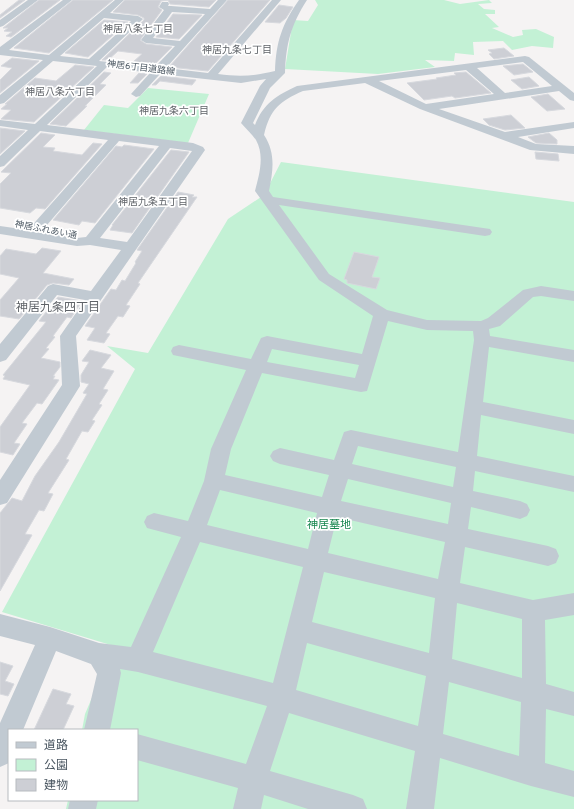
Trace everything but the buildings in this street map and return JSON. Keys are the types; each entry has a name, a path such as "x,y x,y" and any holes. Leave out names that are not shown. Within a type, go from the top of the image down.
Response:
{"street":[{"path":"0,24 37,0 67,1"},
{"path":"0,101 120,0"},
{"path":"136,94 160,70 223,0"},
{"path":"0,52 67,1"},
{"path":"211,76 276,1 302,2"},
{"path":"302,2 291,18 281,49 280,72 265,86 247,122 263,140 268,163 262,191 324,277 382,314 427,325 481,333 574,356"},
{"path":"182,44 146,40 168,4 212,12"},
{"path":"92,62 138,19 102,15"},
{"name":"神居6丁目道路線","path":"0,52 241,80 255,79 280,72"},
{"path":"258,135 260,126 269,108 277,99 301,88 526,59 574,98"},
{"path":"0,163 105,64"},
{"path":"469,67 502,96"},
{"path":"368,80 424,107 534,147 574,150"},
{"path":"424,107 561,88"},
{"path":"0,122 194,147 199,150 68,336 71,386 0,497"},
{"path":"502,136 574,124"},
{"path":"35,231 116,138"},
{"path":"90,241 167,144"},
{"path":"269,201 278,201 485,232"},
{"name":"神居ふれあい通","path":"0,221 77,242 90,241 130,247"},
{"name":"神居ふれあい通","path":"0,230 35,231"},
{"path":"0,356 54,289 95,297"},
{"path":"420,809 440,667 447,592 462,496 481,333 528,293 541,291 574,296"},
{"path":"179,351 361,386 382,314"},
{"path":"138,660 194,531 214,481 221,449 267,342 368,361"},
{"path":"473,407 574,427"},
{"path":"246,809 254,779 282,698 300,630 329,507 351,437 574,484"},
{"path":"280,456 520,510"},
{"path":"214,481 457,534 548,556"},
{"path":"154,522 533,611 574,604"},
{"path":"531,773 534,693 533,611"},
{"path":"0,625 50,638 100,655 138,660 282,698 531,773 574,784"},
{"path":"300,630 574,704"},
{"path":"10,729 50,638"},
{"path":"98,729 109,673 100,655"},
{"path":"0,754 8,735"},
{"path":"138,747 254,779 353,809"}],"green space":[{"path":"315,0 444,0 460,4 489,0 492,3 478,4 484,9 495,10 495,14 485,14 499,27 492,28 513,37 523,35 522,30 536,29 554,37 553,48 532,46 512,50 503,41 473,42 474,55 455,53 454,61 425,60 435,67 378,74 285,69 293,20 308,21 318,5"},
{"path":"148,88 209,94 188,143 84,130 104,105 128,108"},
{"name":"神居墓地","path":"281,162 574,202 574,809 66,809 68,801 138,801 138,729 82,729 85,714 114,646 2,612 135,369 107,346 148,353 228,219 264,195"}],"district":[{"name":"神居八条七丁目","path":"138,29"},
{"name":"神居九条七丁目","path":"237,50"},
{"name":"神居八条六丁目","path":"60,92"},
{"name":"神居九条六丁目","path":"174,111"},
{"name":"神居九条五丁目","path":"153,202"},
{"name":"神居九条四丁目","path":"58,308"}]}
